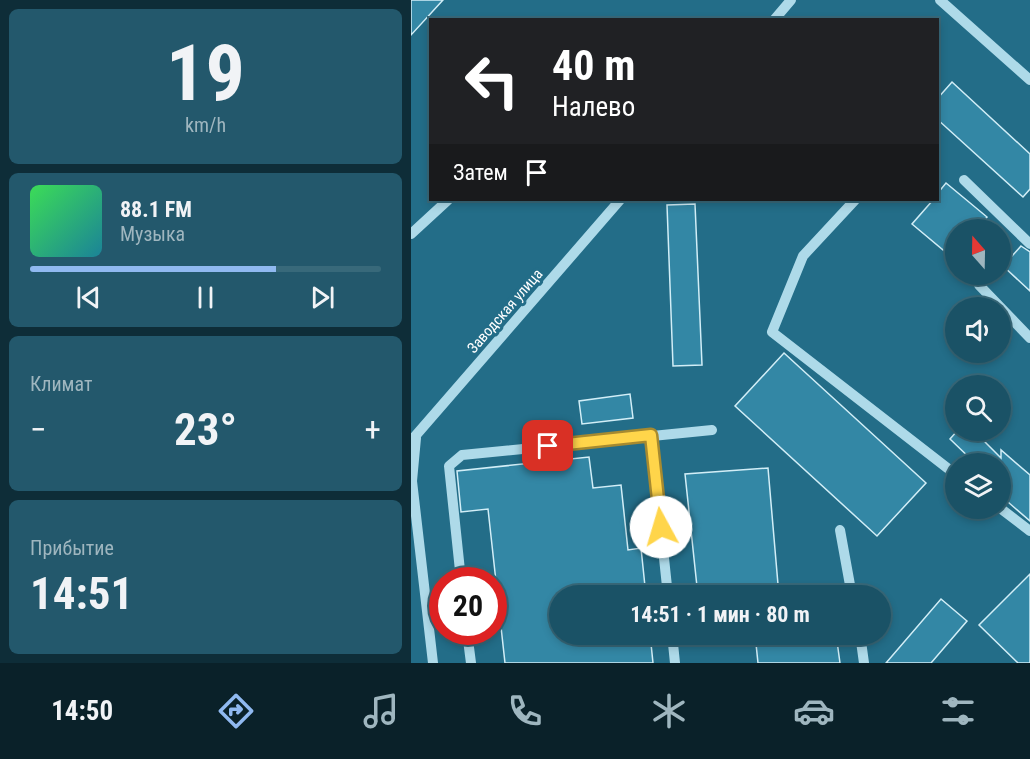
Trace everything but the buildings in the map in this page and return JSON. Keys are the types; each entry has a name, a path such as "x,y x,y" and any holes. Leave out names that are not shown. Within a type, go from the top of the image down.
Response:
{"street":[{"path":"776,18 791,0"},
{"path":"941,0 1030,80"},
{"path":"964,180 1030,244"},
{"path":"411,234 447,201"},
{"name":"Заводская улица","path":"414,440 619,201"},
{"path":"854,201 803,256 772,332 945,466"},
{"path":"979,285 1030,338"},
{"path":"460,567 449,465 462,454 712,430"},
{"path":"651,435 667,585"},
{"path":"414,440 412,481 433,663"},
{"path":"1011,516 1030,531"},
{"path":"840,530 850,585"},
{"path":"469,645 471,663"},
{"path":"673,645 675,663"},
{"path":"862,645 864,663"}],"route":[{"path":"548,446 651,435 661,527"}]}
